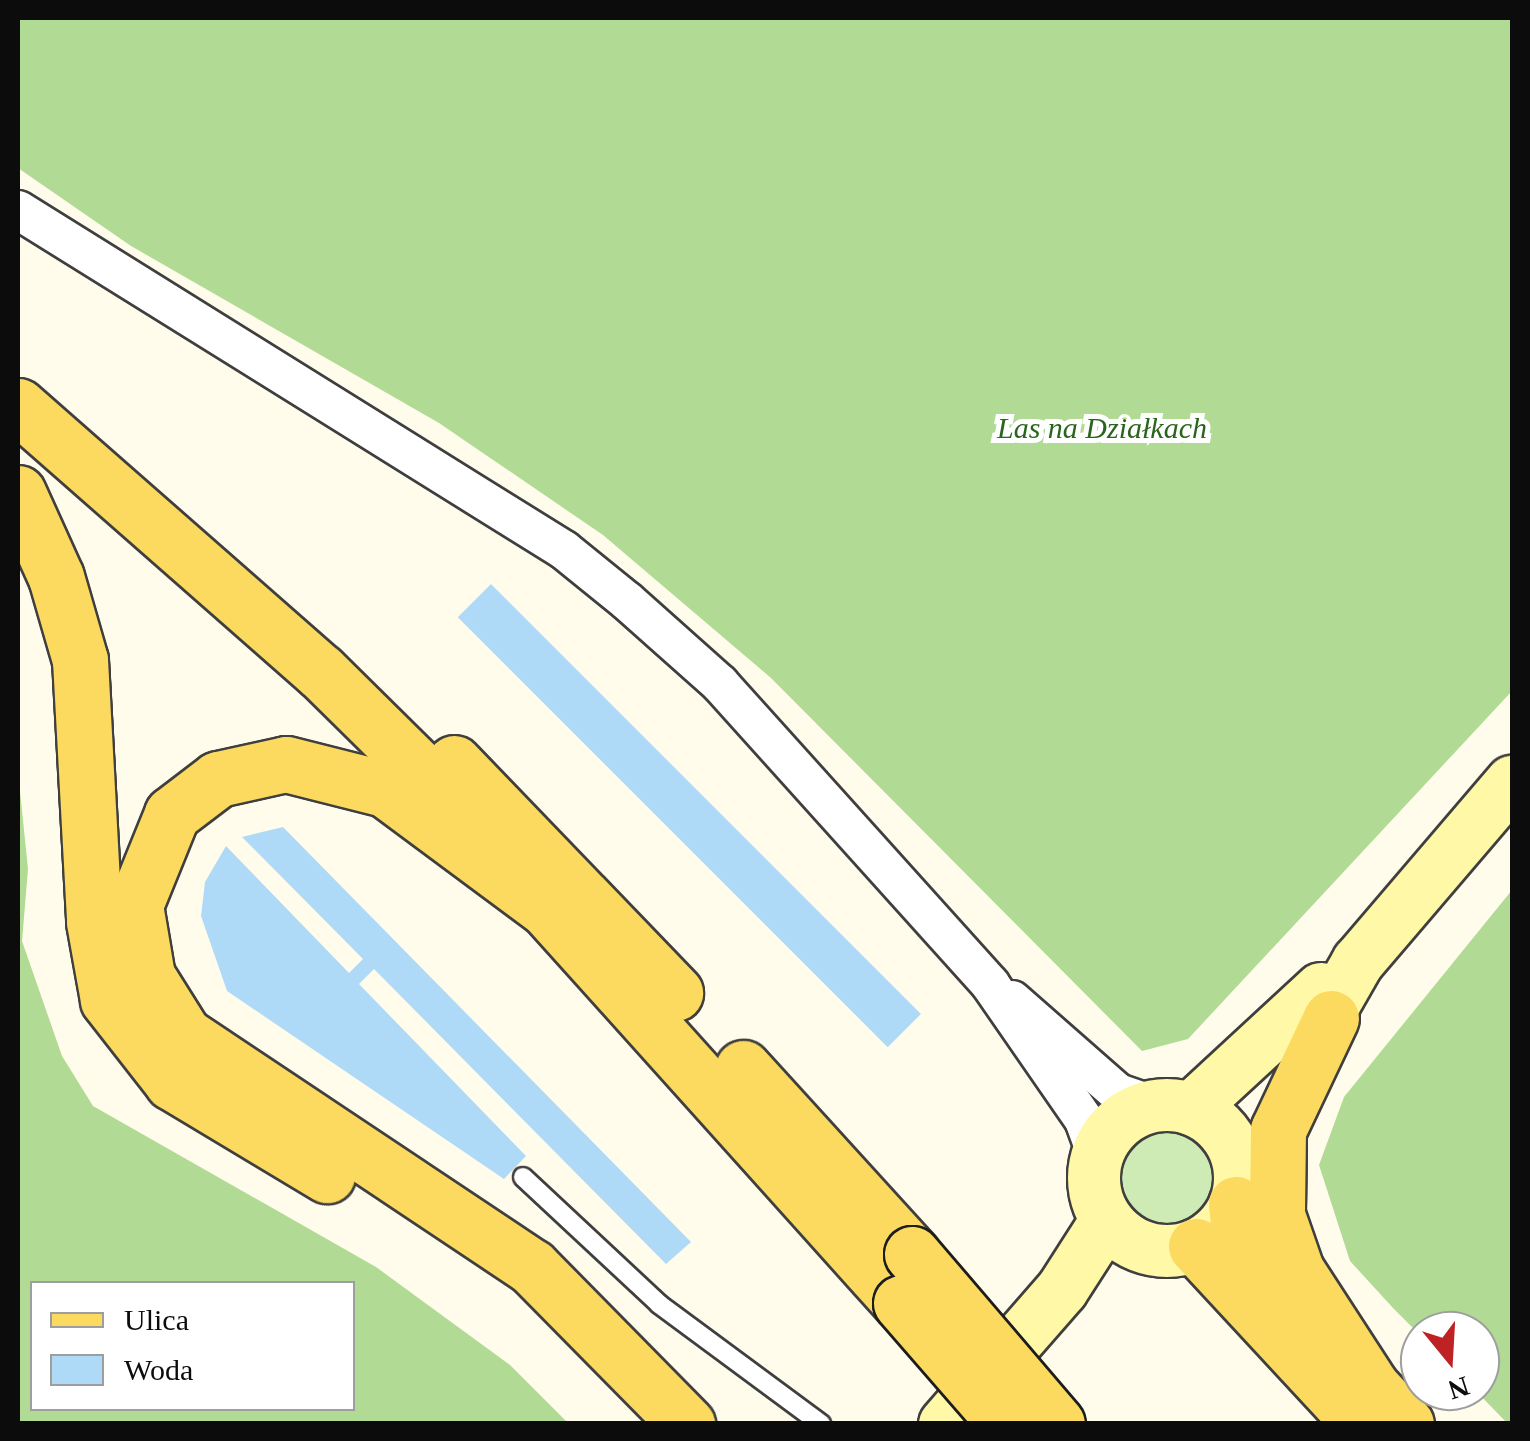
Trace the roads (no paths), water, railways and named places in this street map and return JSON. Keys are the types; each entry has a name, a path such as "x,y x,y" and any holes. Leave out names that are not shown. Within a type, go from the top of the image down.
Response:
{"main road":[{"path":"18,368 201,523 452,760 907,1279 1006,1424"},
{"path":"18,406 321,672 455,802 544,907 907,1279 1057,1424"},
{"path":"18,492 56,577 80,660 96,947 129,1038 172,1082 510,1296 637,1424"},
{"path":"544,907 385,790 286,764 218,779 172,814 136,905 147,976 184,1035 532,1267 688,1424"},
{"path":"1236,1204 1196,1246 1152,1251 1119,1231 1093,1181 1097,1156 1118,1123 1173,1107 1358,962 1512,782"},
{"path":"1358,962 1278,1130 1277,1215 1296,1270 1366,1404"},
{"path":"1332,1018 1235,1149 1236,1204 1239,1235 1366,1404"},
{"path":"1173,1107 1235,1149"},
{"path":"946,1424 1062,1290 1119,1231"},
{"path":"985,1424 1119,1231"},
{"path":"1196,1246 1366,1404 1406,1424"}],"street":[{"path":"18,210 564,550 720,684 990,984 1084,1120 1097,1156"},
{"path":"990,984 1118,1093 1173,1107"}],"lane":[{"path":"523,1177 660,1304 821,1424"}],"water":[{"path":"491,584 921,1014 888,1047 458,617"},
{"path":"283,827 691,1242 666,1264 374,969 359,984 526,1156 504,1179 227,991 201,916 205,882 226,846 349,973 363,959 242,837"}],"park label":[{"name":"Las na Działkach","path":"1102,428"}]}
